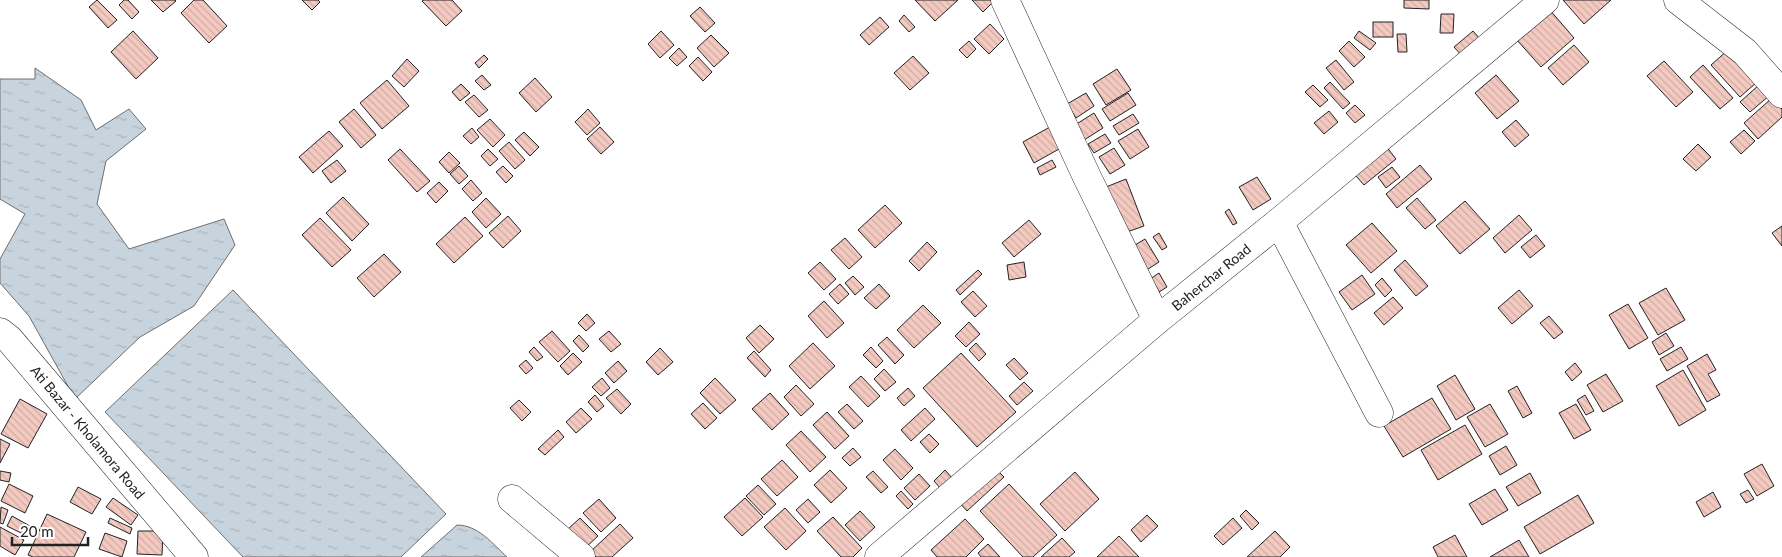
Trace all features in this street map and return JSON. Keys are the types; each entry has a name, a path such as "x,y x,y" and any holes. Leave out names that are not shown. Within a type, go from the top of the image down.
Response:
{"street":[{"path":"1005,0 1087,177 1157,320"},
{"name":"Baherchar Road","path":"879,557 1157,320 1279,222 1545,0"},
{"path":"1678,0 1745,52 1782,94"},
{"path":"1279,222 1379,413"},
{"name":"Ati Bazar - Kholamora Road","path":"0,332 9,339 194,557"},
{"path":"512,499 581,557"}],"water":[{"path":"35,68 81,100 96,130 129,109 146,129 106,161 97,204 129,249 224,219 235,245 194,306 140,337 75,399 29,316 0,283 0,259 25,214 0,199 0,79 35,79"},
{"path":"233,290 446,514 401,557 243,557 105,412"},
{"path":"457,525 472,528 491,541 507,557 421,557"}],"building":[{"path":"97,0 117,20 108,28 89,7"},
{"path":"124,0 128,0 139,12 132,19 119,5"},
{"path":"151,0 175,0 176,1 163,12"},
{"path":"194,0 203,0 227,26 209,43 181,13"},
{"path":"302,0 318,0 320,2 312,10"},
{"path":"452,0 462,11 446,26 422,1"},
{"path":"915,0 958,0 935,21"},
{"path":"972,0 995,0 983,12"},
{"path":"1404,0 1429,0 1429,9 1404,8"},
{"path":"1563,0 1611,0 1584,24"},
{"path":"700,7 715,23 705,32 690,16"},
{"path":"1549,9 1574,38 1541,67 1516,39"},
{"path":"1441,14 1454,14 1453,33 1440,33"},
{"path":"904,15 915,27 909,32 899,21"},
{"path":"880,17 889,27 869,45 860,35"},
{"path":"1373,22 1393,22 1393,37 1373,37"},
{"path":"990,24 1004,39 989,54 974,39"},
{"path":"133,31 158,58 136,79 111,52"},
{"path":"661,31 674,45 660,58 648,44"},
{"path":"1359,31 1376,43 1370,50 1354,38"},
{"path":"1473,31 1481,40 1462,56 1454,47"},
{"path":"1397,34 1406,34 1407,52 1398,52"},
{"path":"711,35 729,53 714,67 697,48"},
{"path":"969,41 976,49 967,58 959,50"},
{"path":"1349,41 1365,57 1354,67 1339,51"},
{"path":"1574,45 1589,62 1563,85 1548,68"},
{"path":"679,48 687,57 677,66 669,58"},
{"path":"1728,50 1757,82 1740,97 1711,65"},
{"path":"484,55 488,59 479,68 475,63"},
{"path":"913,56 929,73 910,90 894,73"},
{"path":"698,57 712,72 703,81 689,66"},
{"path":"407,59 419,71 404,87 392,76"},
{"path":"1336,60 1354,82 1344,90 1326,68"},
{"path":"1664,61 1693,92 1676,107 1647,76"},
{"path":"1703,65 1733,98 1720,109 1690,77"},
{"path":"1117,69 1131,90 1106,105 1093,84"},
{"path":"482,75 491,85 484,90 475,81"},
{"path":"1496,75 1519,101 1497,119 1475,93"},
{"path":"535,78 552,97 536,112 519,93"},
{"path":"387,80 409,106 382,129 360,103"},
{"path":"1330,82 1350,103 1343,109 1324,88"},
{"path":"461,84 470,93 460,101 452,92"},
{"path":"1760,84 1770,95 1750,112 1740,102"},
{"path":"1313,85 1328,100 1320,107 1305,92"},
{"path":"1086,93 1094,106 1076,118 1067,104"},
{"path":"1128,93 1136,105 1110,121 1102,109"},
{"path":"474,95 488,110 479,117 465,102"},
{"path":"1772,98 1782,109 1782,117 1758,139 1744,123"},
{"path":"1355,105 1365,115 1355,123 1346,113"},
{"path":"354,109 376,135 361,148 339,122"},
{"path":"588,109 600,123 587,135 575,122"},
{"path":"1329,111 1338,122 1324,134 1314,123"},
{"path":"1094,113 1103,128 1084,140 1075,125"},
{"path":"1133,114 1139,123 1119,135 1113,126"},
{"path":"490,119 505,135 493,147 477,130"},
{"path":"1516,120 1529,135 1515,147 1502,132"},
{"path":"1057,123 1068,144 1034,163 1023,142"},
{"path":"600,127 614,142 601,154 587,139"},
{"path":"472,128 479,137 471,144 463,136"},
{"path":"1138,129 1149,147 1130,159 1118,141"},
{"path":"1744,130 1755,141 1741,154 1730,142"},
{"path":"329,131 343,146 313,173 299,157"},
{"path":"524,132 539,147 530,156 515,140"},
{"path":"1105,134 1111,143 1094,153 1088,144"},
{"path":"1382,141 1396,159 1364,185 1349,168"},
{"path":"509,142 525,160 515,169 499,151"},
{"path":"1698,144 1711,157 1696,171 1683,159"},
{"path":"1114,148 1125,165 1110,174 1099,157"},
{"path":"400,149 430,181 417,192 388,160"},
{"path":"488,149 498,159 490,166 481,156"},
{"path":"449,152 460,163 449,173 439,162"},
{"path":"337,160 346,171 331,183 322,171"},
{"path":"1052,160 1056,167 1040,175 1037,168"},
{"path":"1420,165 1432,179 1397,208 1386,194"},
{"path":"459,166 468,176 459,184 450,174"},
{"path":"503,166 513,176 506,183 496,172"},
{"path":"1392,167 1400,177 1386,188 1378,177"},
{"path":"1257,177 1271,199 1253,210 1239,187"},
{"path":"1126,179 1144,226 1124,233 1106,187"},
{"path":"471,180 482,193 473,201 462,189"},
{"path":"439,182 448,191 436,203 427,193"},
{"path":"343,197 369,224 352,241 326,213"},
{"path":"486,198 501,214 486,228 472,212"},
{"path":"1417,198 1436,220 1425,229 1406,208"},
{"path":"1465,201 1490,229 1460,254 1436,226"},
{"path":"885,205 902,223 875,248 858,230"},
{"path":"1229,209 1237,223 1233,225 1225,212"},
{"path":"1519,215 1532,230 1505,253 1493,238"},
{"path":"508,216 521,231 503,248 489,233"},
{"path":"465,217 483,236 454,263 436,244"},
{"path":"320,218 351,250 332,267 302,235"},
{"path":"1029,220 1041,234 1014,257 1002,243"},
{"path":"1372,223 1397,251 1371,273 1346,245"},
{"path":"1782,226 1782,246 1772,233"},
{"path":"1159,233 1167,247 1162,250 1153,237"},
{"path":"1536,235 1545,246 1530,258 1521,247"},
{"path":"845,238 862,257 849,269 831,250"},
{"path":"1145,239 1159,262 1145,271 1130,248"},
{"path":"927,242 937,252 919,271 909,261"},
{"path":"384,254 401,272 374,297 357,278"},
{"path":"1405,260 1428,286 1416,296 1394,270"},
{"path":"820,262 836,279 824,290 808,273"},
{"path":"1024,262 1026,277 1009,280 1007,265"},
{"path":"978,270 982,274 960,295 956,290"},
{"path":"1159,273 1167,287 1159,292 1150,279"},
{"path":"1362,275 1375,294 1352,310 1339,292"},
{"path":"853,276 864,287 855,295 845,283"},
{"path":"1382,278 1392,290 1385,297 1375,285"},
{"path":"840,284 849,294 838,304 829,294"},
{"path":"879,284 890,296 876,309 864,298"},
{"path":"1666,288 1685,320 1658,335 1639,303"},
{"path":"1519,290 1533,306 1512,324 1498,308"},
{"path":"973,291 987,306 975,317 961,302"},
{"path":"1393,297 1403,308 1384,325 1374,313"},
{"path":"824,301 844,323 827,338 808,316"},
{"path":"1628,304 1648,338 1629,349 1609,315"},
{"path":"923,305 941,323 914,348 897,330"},
{"path":"587,314 595,323 586,331 578,323"},
{"path":"1549,316 1563,332 1554,339 1540,323"},
{"path":"969,322 980,334 966,347 955,336"},
{"path":"760,325 774,339 759,353 746,338"},
{"path":"552,331 570,351 558,362 539,342"},
{"path":"609,331 621,344 611,352 599,339"},
{"path":"1666,333 1674,346 1659,355 1652,342"},
{"path":"579,335 589,346 583,352 573,341"},
{"path":"887,337 904,355 895,364 878,345"},
{"path":"813,343 835,366 810,389 789,366"},
{"path":"976,343 986,354 979,361 969,350"},
{"path":"534,347 543,357 537,361 529,352"},
{"path":"871,347 883,361 876,368 863,355"},
{"path":"1681,347 1688,359 1667,371 1660,359"},
{"path":"660,348 673,362 658,375 646,362"},
{"path":"754,351 771,370 765,377 747,358"},
{"path":"573,353 582,362 568,375 560,366"},
{"path":"961,353 1016,412 977,447 923,388"},
{"path":"1707,354 1716,370 1708,374 1720,395 1707,402 1687,366"},
{"path":"1014,358 1028,373 1020,380 1006,365"},
{"path":"526,360 533,368 526,374 519,366"},
{"path":"618,361 627,371 614,383 605,373"},
{"path":"1575,363 1582,372 1572,381 1565,372"},
{"path":"884,369 896,382 885,391 874,379"},
{"path":"1683,370 1706,410 1679,426 1656,386"},
{"path":"1606,374 1623,401 1603,412 1587,385"},
{"path":"1455,375 1475,409 1456,420 1437,386"},
{"path":"861,376 880,396 868,407 849,387"},
{"path":"602,378 610,388 601,396 592,387"},
{"path":"715,378 736,400 720,414 700,393"},
{"path":"1024,382 1033,391 1017,405 1009,396"},
{"path":"796,385 814,404 801,416 784,397"},
{"path":"1517,386 1532,413 1523,418 1508,391"},
{"path":"908,388 915,396 904,406 897,398"},
{"path":"617,389 631,404 621,414 606,398"},
{"path":"770,393 789,414 772,430 752,409"},
{"path":"595,395 604,406 597,412 588,402"},
{"path":"1585,395 1594,411 1586,415 1577,400"},
{"path":"1432,398 1451,429 1403,457 1384,426"},
{"path":"20,399 47,414 28,448 1,434"},
{"path":"519,400 531,412 522,421 510,408"},
{"path":"703,403 717,418 705,429 691,414"},
{"path":"847,404 863,421 854,429 838,412"},
{"path":"1490,404 1508,434 1485,447 1467,417"},
{"path":"1576,404 1591,430 1574,439 1559,413"},
{"path":"581,408 592,419 576,433 566,422"},
{"path":"925,408 935,419 911,441 901,430"},
{"path":"827,412 849,436 835,449 813,425"},
{"path":"1465,425 1482,454 1438,480 1421,450"},
{"path":"558,430 564,437 545,455 538,449"},
{"path":"801,431 826,457 810,472 786,445"},
{"path":"929,434 939,444 930,453 920,442"},
{"path":"0,439 10,444 0,463"},
{"path":"1506,446 1517,465 1500,475 1489,456"},
{"path":"853,448 861,457 850,466 842,458"},
{"path":"895,449 913,468 901,480 883,460"},
{"path":"782,460 798,477 777,496 761,479"},
{"path":"1762,464 1774,486 1757,496 1744,474"},
{"path":"993,466 1004,477 967,511 956,499"},
{"path":"830,470 847,488 831,503 814,485"},
{"path":"945,470 954,480 942,490 934,481"},
{"path":"0,471 11,473 9,482 0,480"},
{"path":"873,471 888,487 881,493 866,477"},
{"path":"1075,472 1099,499 1065,531 1040,504"},
{"path":"1530,473 1541,493 1518,506 1506,487"},
{"path":"919,474 930,486 915,500 904,488"},
{"path":"9,484 33,496 25,513 1,501"},
{"path":"1009,484 1057,535 1033,557 1023,557 980,511"},
{"path":"758,485 776,504 764,515 746,496"},
{"path":"78,487 101,499 92,514 70,502"},
{"path":"1495,489 1508,510 1482,525 1469,504"},
{"path":"1748,490 1754,499 1746,503 1740,494"},
{"path":"901,491 913,504 908,509 896,496"},
{"path":"1713,492 1721,507 1704,517 1696,502"},
{"path":"1578,495 1594,523 1540,554 1524,527"},
{"path":"113,498 138,515 131,525 106,507"},
{"path":"745,498 763,517 742,536 724,517"},
{"path":"599,499 616,518 601,532 583,513"},
{"path":"808,499 820,512 808,523 796,510"},
{"path":"1,507 8,510 3,524 0,523"},
{"path":"785,508 806,531 786,550 764,527"},
{"path":"1246,510 1259,523 1252,530 1240,516"},
{"path":"860,511 875,527 860,541 845,525"},
{"path":"47,514 86,532 74,557 33,557 28,555"},
{"path":"1147,515 1158,526 1141,542 1131,530"},
{"path":"12,516 30,526 25,535 7,526"},
{"path":"833,517 862,548 853,557 841,557 817,531"},
{"path":"110,518 132,528 130,534 108,523"},
{"path":"580,518 598,536 584,549 567,530"},
{"path":"1233,518 1242,528 1223,545 1214,536"},
{"path":"965,519 984,539 966,557 937,557 931,550"},
{"path":"620,524 633,538 612,557 596,557 590,552"},
{"path":"0,527 24,540 15,555 0,546"},
{"path":"138,531 163,531 162,555 137,554"},
{"path":"1275,531 1290,547 1280,557 1247,557"},
{"path":"105,533 127,541 122,557 99,549"},
{"path":"1455,535 1467,557 1438,557 1433,547"},
{"path":"1119,536 1139,557 1097,557"},
{"path":"1062,538 1075,552 1069,557 1041,557"},
{"path":"1519,540 1529,557 1490,557"},
{"path":"988,544 1000,557 981,557 978,553"}]}
